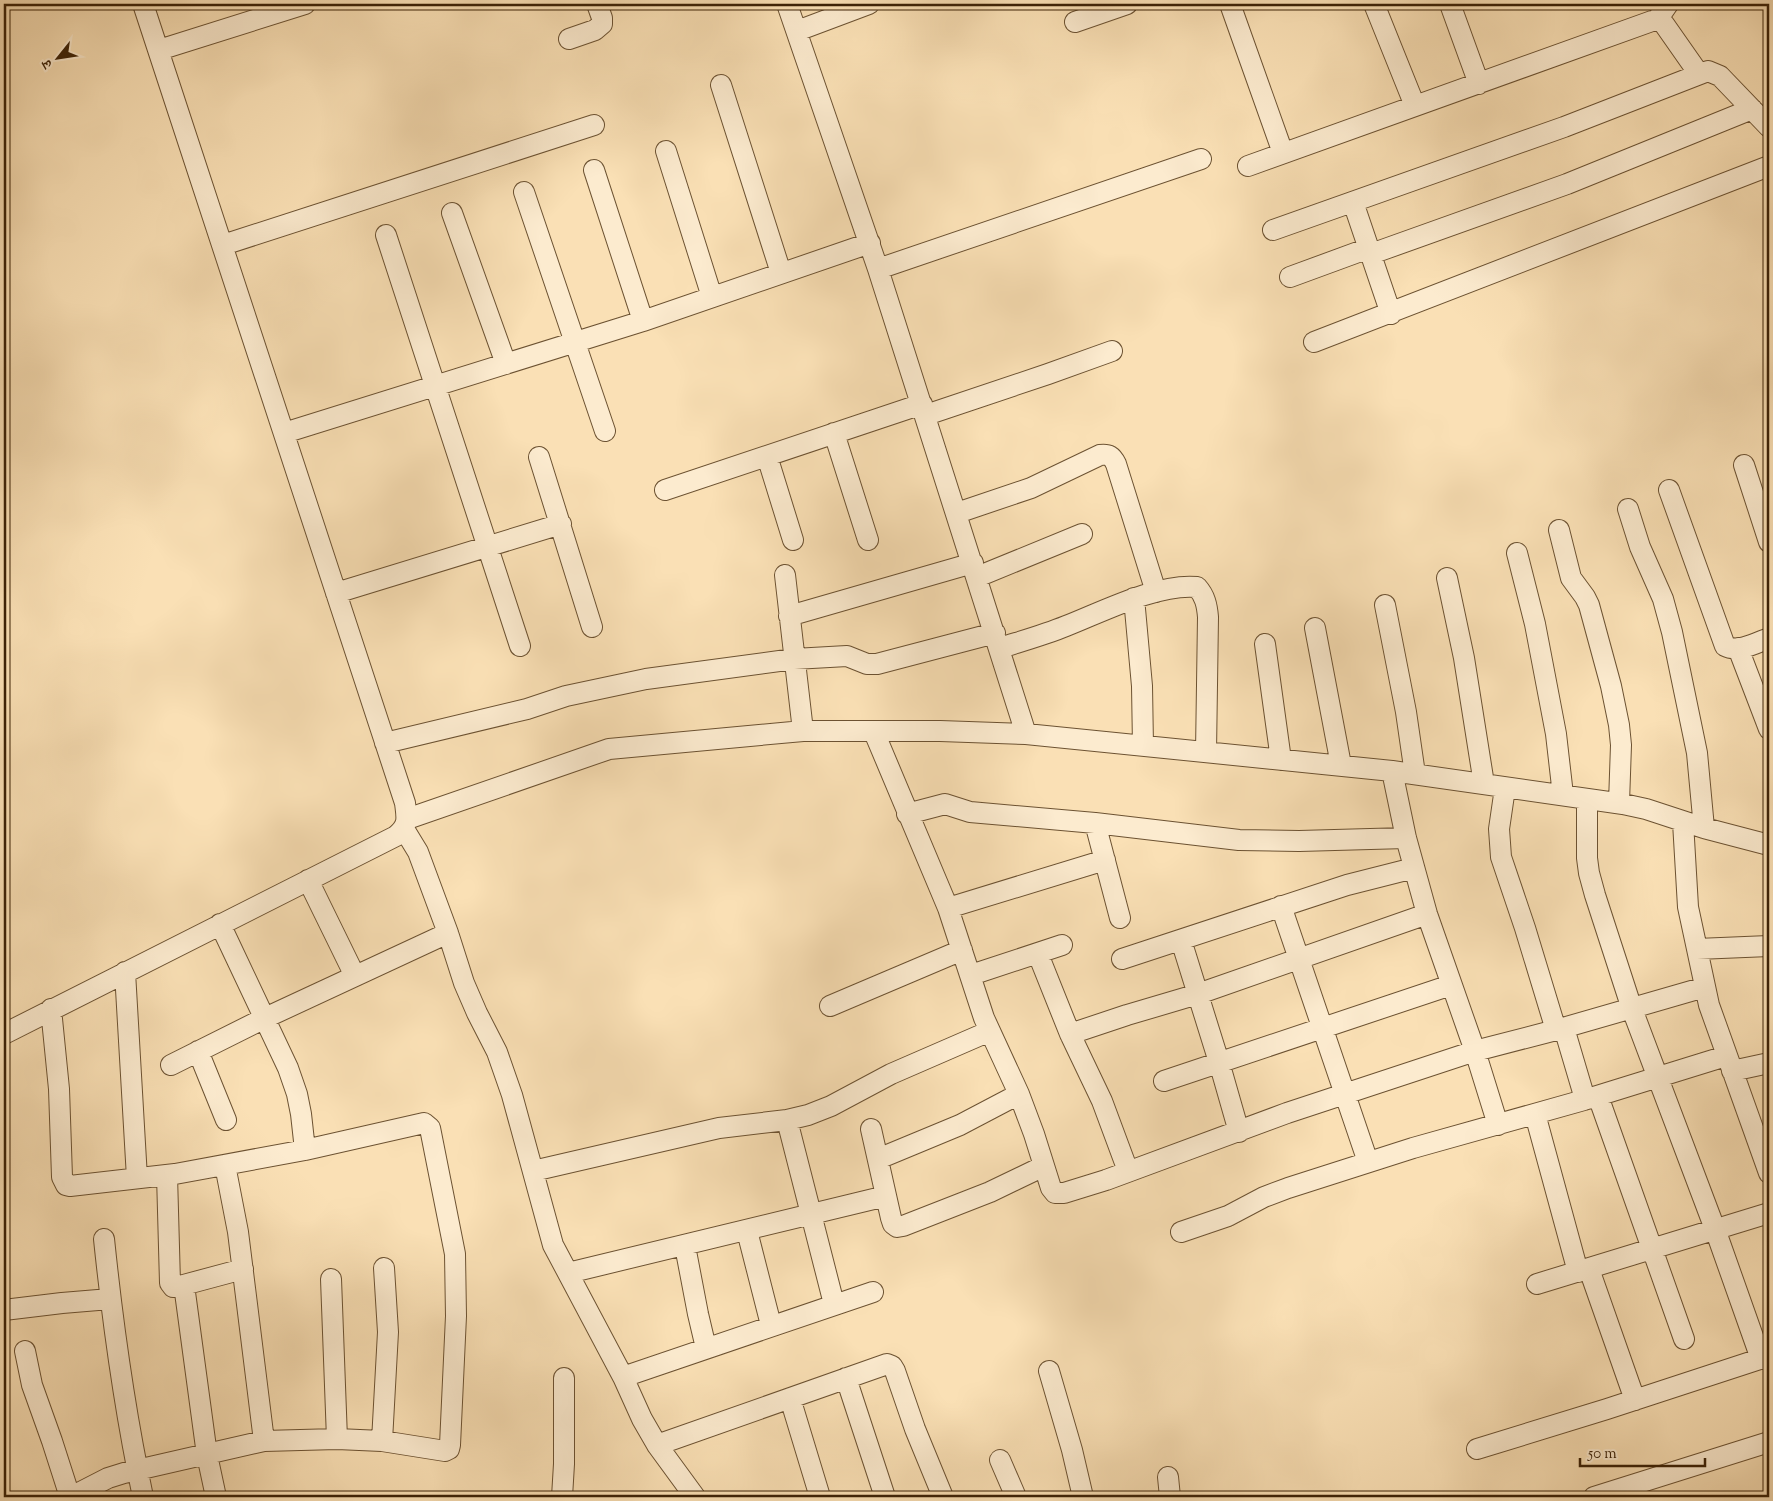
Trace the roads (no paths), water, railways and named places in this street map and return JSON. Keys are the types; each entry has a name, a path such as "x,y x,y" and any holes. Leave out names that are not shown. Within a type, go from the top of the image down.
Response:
{"street":[{"path":"143,4 405,802 406,824 448,933 464,983 496,1052 512,1095 552,1245 623,1377 642,1419 657,1445 695,1497"},
{"path":"159,50 305,4"},
{"path":"569,39 595,30 602,24 597,4"},
{"path":"787,4 870,243 998,640 1026,734"},
{"path":"796,31 869,4"},
{"path":"1075,22 1127,4"},
{"path":"1230,4 1283,153"},
{"path":"1374,4 1415,106"},
{"path":"1450,4 1479,84"},
{"path":"1248,166 1479,84 1662,12 1664,24 1699,74"},
{"path":"1273,230 1564,127 1708,71 1714,72 1769,127"},
{"path":"721,85 781,273"},
{"path":"1290,277 1567,184 1752,109"},
{"path":"223,245 594,125"},
{"path":"666,151 712,297"},
{"path":"878,269 1201,159"},
{"path":"1314,342 1391,314 1769,166"},
{"path":"594,170 643,321"},
{"path":"524,192 605,431"},
{"path":"1353,202 1391,314"},
{"path":"452,213 506,364"},
{"path":"386,235 520,646"},
{"path":"284,433 643,321 870,243"},
{"path":"665,490 834,433 1030,381 1112,351"},
{"path":"834,433 868,540"},
{"path":"957,514 1031,488 1100,454 1107,454 1112,456 1116,464 1156,592"},
{"path":"767,456 793,540"},
{"path":"539,457 592,627"},
{"path":"1744,465 1769,542"},
{"path":"1669,490 1725,646 1731,649 1738,648 1769,638"},
{"path":"1628,509 1640,547 1662,600 1672,632 1697,753 1704,828"},
{"path":"336,593 488,548 561,524"},
{"path":"1559,530 1571,578 1589,605 1611,686 1621,745 1619,804"},
{"path":"790,616 975,570 1082,534"},
{"path":"1517,554 1535,624 1556,734 1563,796"},
{"path":"785,575 803,731"},
{"path":"1447,578 1466,668 1484,784"},
{"path":"385,743 482,721 566,696 646,679 794,659 847,656 867,664 877,664 1063,628 1134,598 1187,586 1197,587 1202,592 1206,602 1208,617 1206,752"},
{"path":"1134,598 1142,686 1143,746"},
{"path":"1385,605 1406,712 1415,774"},
{"path":"1315,628 1341,766"},
{"path":"1265,644 1281,760"},
{"path":"1738,648 1769,729"},
{"path":"4,1034 396,836 406,824 609,749 803,731 940,731 1026,734 1392,771 1587,799 1646,809 1683,822 1769,846"},
{"path":"874,732 948,908 984,1018 1019,1094 1051,1188 1055,1193 1059,1194 1106,1180 1287,1113 1475,1051 1632,1009 1705,987"},
{"path":"1392,771 1406,838 1427,914 1475,1051 1498,1125"},
{"path":"1504,788 1499,829 1501,857 1560,1029 1592,1097 1652,1249 1684,1339"},
{"path":"1476,1449 1635,1400 1765,1357 1632,1009 1589,873 1587,858 1587,799"},
{"path":"907,814 945,804 961,810 979,813 1095,823 1239,840 1299,841 1406,838"},
{"path":"1683,822 1688,907 1713,1020 1729,1063 1763,1138 1769,1173"},
{"path":"1095,823 1120,918"},
{"path":"948,908 1105,860"},
{"path":"1122,959 1348,885 1414,868"},
{"path":"308,880 355,976"},
{"path":"1281,906 1368,1162"},
{"path":"1070,1034 1127,1014 1198,994 1427,914"},
{"path":"220,924 288,1068 297,1094 305,1150"},
{"path":"171,1064 448,933"},
{"path":"1181,940 1239,1132"},
{"path":"971,975 1062,945"},
{"path":"1697,949 1769,946"},
{"path":"830,1006 962,950"},
{"path":"1038,954 1070,1034 1102,1101 1128,1171"},
{"path":"125,972 136,1178"},
{"path":"1164,1081 1451,985"},
{"path":"25,1351 32,1385 71,1497 108,1478 264,1441 382,1441 440,1451 449,1449 450,1445 456,1325 455,1254 430,1128 424,1123 419,1123 305,1150 225,1165 167,1175 66,1185 63,1182 59,1089 51,1009"},
{"path":"533,1171 719,1128 787,1120 808,1115 831,1106 884,1077 990,1031"},
{"path":"198,1051 226,1120"},
{"path":"1182,1232 1228,1216 1264,1197 1288,1188 1412,1148 1498,1125 1658,1076 1729,1063 1769,1064"},
{"path":"878,1158 960,1125 1019,1094"},
{"path":"1535,1114 1584,1271 1635,1400"},
{"path":"787,1120 834,1304"},
{"path":"871,1129 893,1224 897,1227 981,1195 1044,1166"},
{"path":"225,1165 238,1232 264,1441"},
{"path":"167,1175 169,1279 173,1287 243,1269"},
{"path":"568,1274 886,1196"},
{"path":"1537,1284 1769,1213"},
{"path":"747,1231 770,1325"},
{"path":"104,1239 110,1299 143,1497"},
{"path":"685,1246 706,1348"},
{"path":"382,1441 388,1367 384,1268"},
{"path":"331,1279 337,1440"},
{"path":"184,1285 207,1455 216,1497"},
{"path":"623,1377 770,1325 873,1292"},
{"path":"4,1310 110,1299"},
{"path":"657,1445 887,1364 892,1366 943,1497"},
{"path":"1049,1371 1072,1450 1083,1497"},
{"path":"562,1497 564,1378"},
{"path":"846,1378 884,1497"},
{"path":"790,1398 820,1497"},
{"path":"1594,1497 1769,1442"},
{"path":"1000,1460 1016,1497"},
{"path":"1168,1477 1170,1497"}]}
